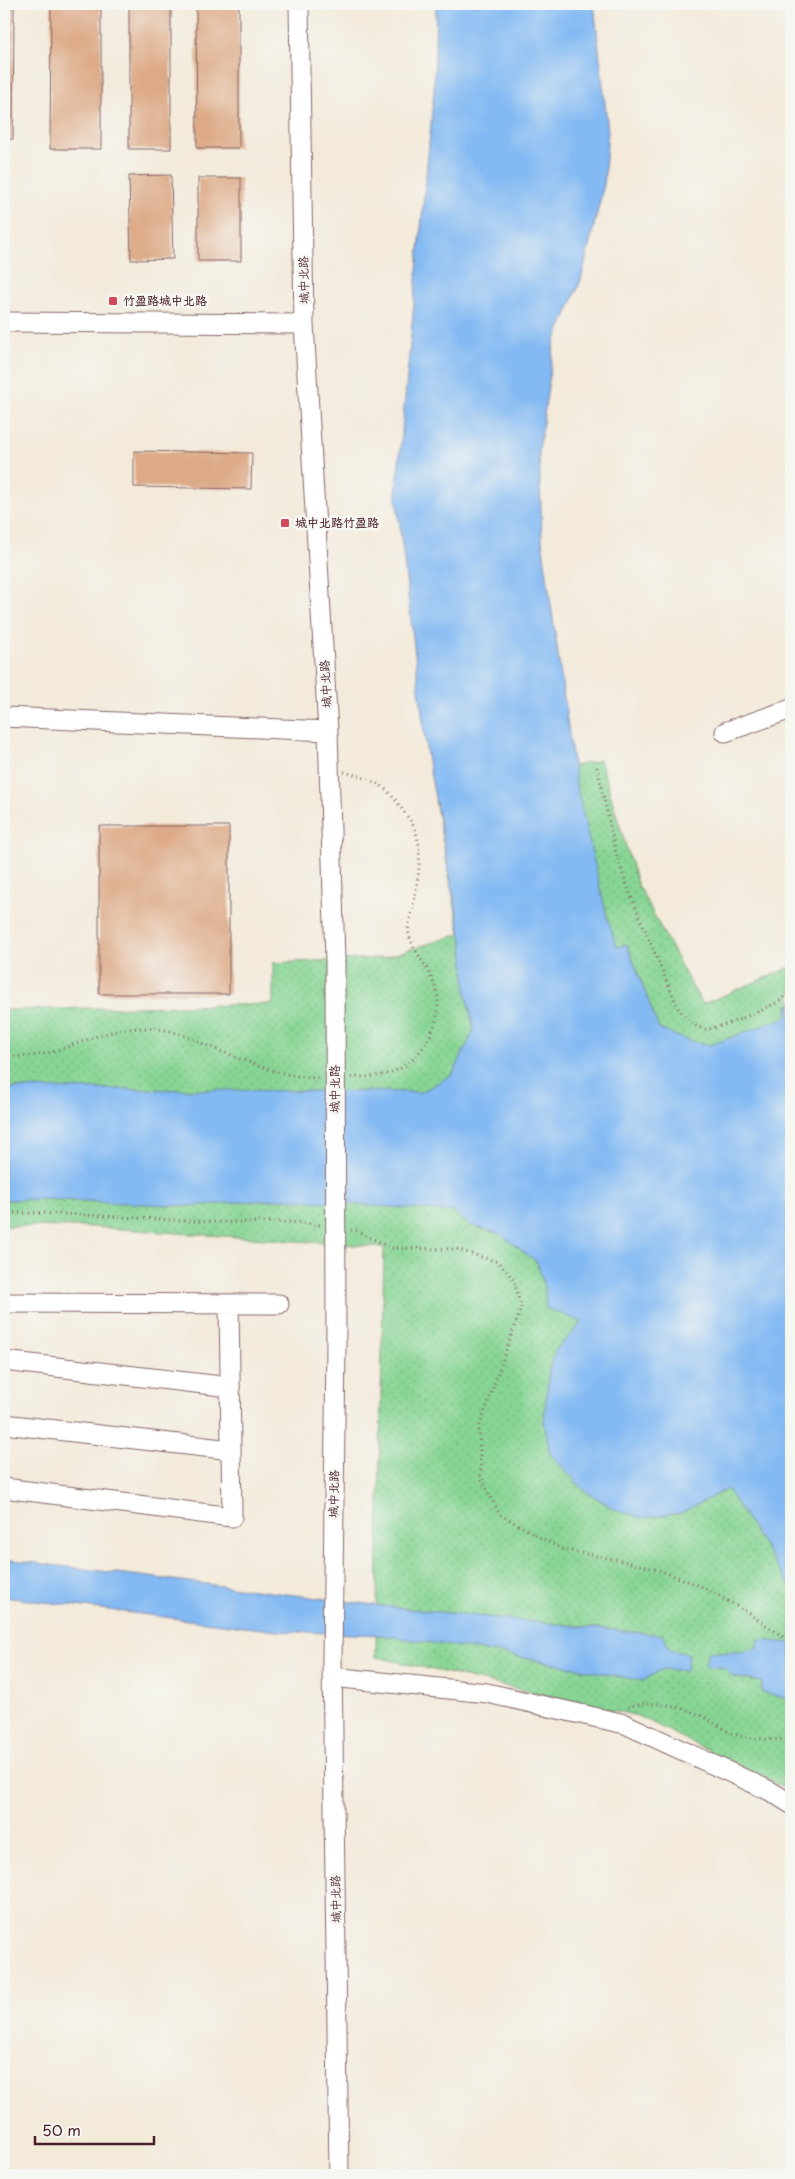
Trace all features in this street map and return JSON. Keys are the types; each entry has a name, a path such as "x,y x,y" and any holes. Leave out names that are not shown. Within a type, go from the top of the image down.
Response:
{"street":[{"name":"城中北路","path":"299,4 304,324 328,731 335,960 336,1347 332,1668 339,2175"},
{"path":"4,322 304,324"},
{"path":"724,732 791,710"},
{"path":"4,717 328,731"},
{"path":"4,1303 279,1304"},
{"path":"4,1488 232,1516 230,1304"},
{"path":"4,1361 230,1387"},
{"path":"4,1424 231,1450"},
{"path":"332,1668 487,1693 625,1724 770,1791 791,1804"}],"path":[{"path":"597,767 617,857 678,1008 689,1022 705,1029 723,1024 766,1008 782,999 791,988"},
{"path":"329,768 364,777 382,785 398,803 414,828 419,855 408,930 410,942 430,974 437,990 434,1029 412,1060 397,1070 376,1077 347,1077"},
{"path":"4,1055 21,1058 47,1055 93,1036 121,1028 146,1028 172,1030 271,1070 309,1078 328,1078"},
{"path":"4,1213 36,1212 218,1222 291,1221 329,1227"},
{"path":"348,1230 357,1231 391,1248 456,1249 490,1259 498,1262 514,1280 521,1308 479,1428 481,1477 499,1514 560,1549 659,1570 705,1588 749,1613 783,1637 791,1640"},
{"path":"596,1717 635,1704 666,1705 703,1716 736,1735 764,1740 791,1739"}],"green space":[{"path":"600,760 637,883 703,1004 791,967 791,1791 638,1716 376,1657 384,1247 90,1227 4,1226 4,1010 273,1004 273,963 382,958 460,934 435,800"}],"water":[{"path":"436,4 594,4 608,131 604,184 581,280 554,344 539,450 542,540 576,784 607,917 617,947 627,944 659,1029 687,1040 710,1045 787,1017 789,1005 791,1004 791,1588 727,1489 681,1513 642,1518 616,1510 584,1490 550,1454 544,1421 549,1370 556,1350 582,1322 546,1308 545,1288 537,1262 500,1234 469,1225 454,1212 285,1199 189,1206 42,1199 4,1200 4,1088 422,1092 453,1074 474,1030 466,993 463,945 427,756 396,494 434,91"},
{"path":"4,1559 391,1607 663,1635 670,1650 689,1654 686,1671 662,1669 643,1681 499,1653 380,1635 277,1631 4,1597"},
{"path":"759,1640 791,1643 791,1700 761,1692 762,1682 733,1677 725,1668 705,1666 708,1652 742,1652 758,1648"}],"building":[{"path":"4,4 14,4 13,139 4,139"},
{"path":"51,4 101,4 101,149 50,149"},
{"path":"129,4 171,4 171,149 129,149"},
{"path":"196,4 239,4 239,148 197,148"},
{"path":"171,175 173,259 131,260 129,176"},
{"path":"198,178 241,178 241,261 198,261"},
{"path":"134,451 252,453 251,489 134,487"},
{"path":"99,826 229,826 229,994 99,994"}],"place":[{"name":"竹盈路城中北路","path":"113,301"},
{"name":"城中北路竹盈路","path":"285,523"}]}
